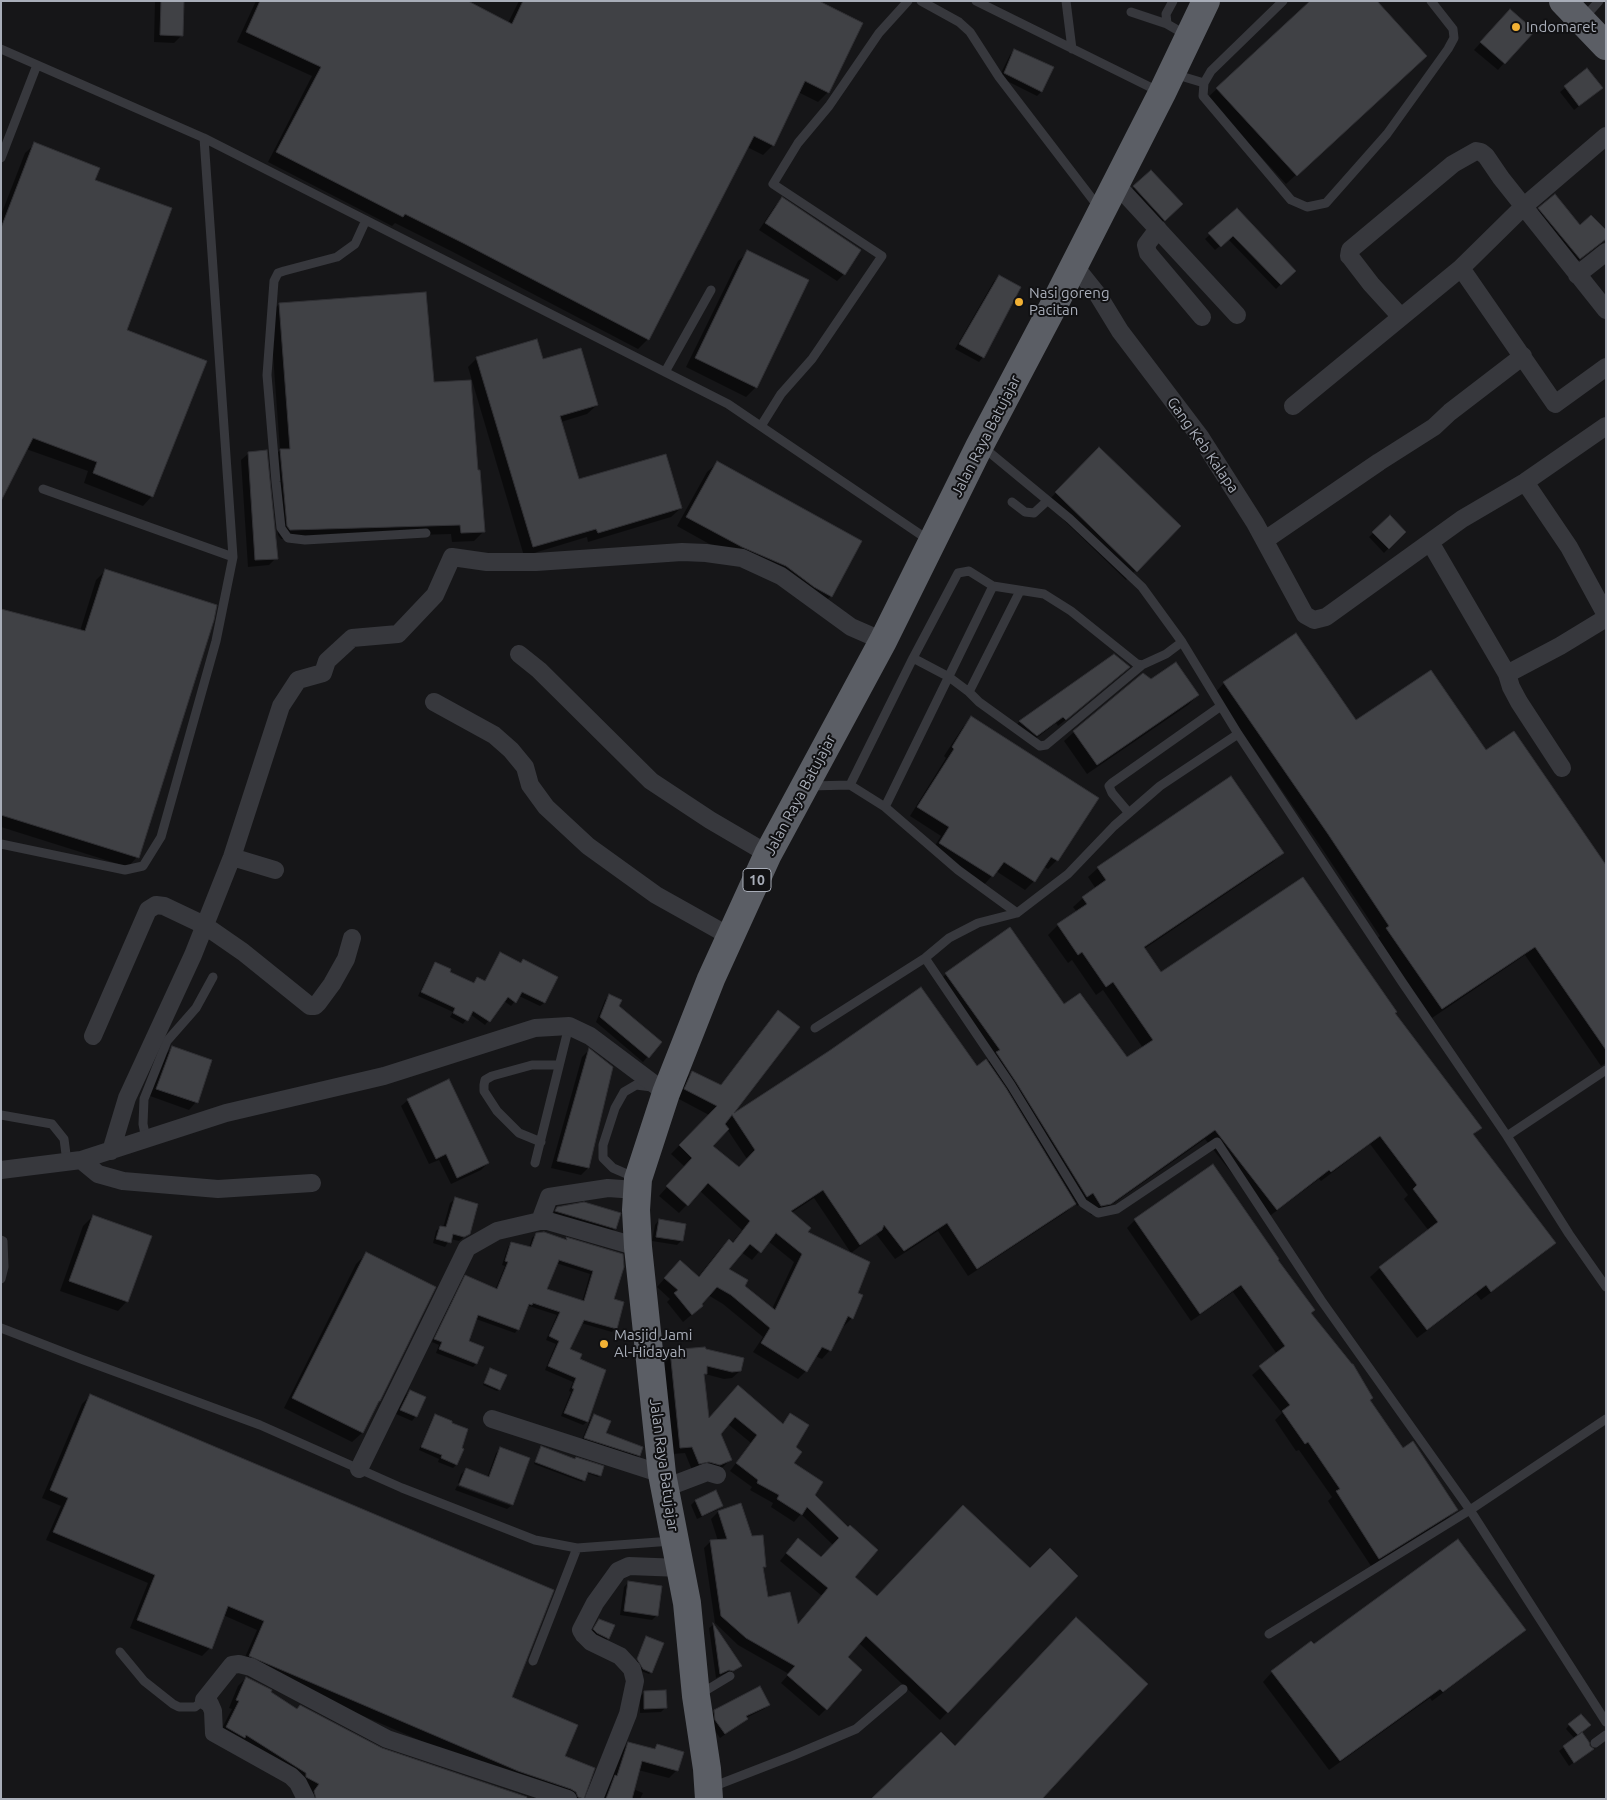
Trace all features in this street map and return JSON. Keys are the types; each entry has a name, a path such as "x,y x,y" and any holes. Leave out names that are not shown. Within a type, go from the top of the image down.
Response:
{"highway":[{"name":"Jalan Raya Batujajar","path":"708,1794 707,1769 696,1696 687,1604 663,1481 638,1246 637,1184 663,1090 768,854 933,543 980,445 1168,82 1178,30 1206,1"},
{"path":"1576,6 1606,46"}],"street":[{"path":"1293,406 1461,268 1523,207 1606,136"},
{"path":"1401,317 1349,256 1350,250 1453,164 1476,151 1486,156 1523,207 1606,310"},
{"path":"1116,184 1237,315"},
{"path":"1158,229 1146,245 1148,253 1202,317"},
{"path":"1577,275 1606,252"},
{"name":"Gang Keb Kalapa","path":"1074,265 1098,295 1120,330 1201,438 1256,523 1306,615 1314,620 1326,618 1430,542"},
{"path":"1461,268 1555,404 1606,367"},
{"path":"1265,540 1434,427 1450,412 1523,356"},
{"path":"1562,768 1519,702 1511,687 1508,674 1430,542 1462,519 1525,482 1606,426"},
{"path":"1508,674 1560,646 1606,616 1569,546 1525,482"},
{"path":"111,1151 127,1098 193,955 232,856 281,706 298,680 323,673 327,661 352,638 398,634 435,595 452,557 487,562 536,562 682,552 742,558 781,576 851,627 882,641"},
{"path":"519,654 539,670 651,781 710,820 768,854"},
{"path":"434,702 494,735 511,750 526,767 530,785 546,807 588,846 656,895 730,937"},
{"path":"232,856 275,870"},
{"path":"93,1036 148,910 156,905 164,906 204,925 258,964 305,1003 315,1006 337,976 346,959 352,938"},
{"path":"1,1170 74,1161 111,1151 226,1113 384,1076 535,1028 569,1026 590,1036 663,1090"},
{"path":"74,1161 98,1174 123,1181 218,1189 312,1183"},
{"path":"540,1221 549,1197 637,1184"},
{"path":"359,1469 467,1248 497,1231 540,1221 548,1221 638,1246"},
{"path":"492,1419 663,1481 707,1472 717,1474"},
{"path":"594,1799 628,1714 636,1681 632,1669 620,1656 591,1642 581,1630 595,1603 618,1571 629,1566 681,1568"},
{"path":"306,1799 298,1782 291,1776 214,1733 213,1711 210,1704 204,1700 232,1665 239,1664 251,1667 387,1739 568,1799"}],"lane":[{"path":"761,426 781,394 812,359 882,256 773,184 798,143 828,106 879,33 908,1"},
{"path":"921,1 959,22 970,32 999,77 1102,211"},
{"path":"976,1 1072,49 1168,82 1184,77 1204,83"},
{"path":"1066,1 1072,49"},
{"path":"1173,1 1166,14 1178,30"},
{"path":"1283,1 1211,71 1204,83 1203,96 1291,200 1307,207 1326,203 1387,134 1448,50 1454,38 1453,29 1431,1"},
{"path":"1131,12 1178,30"},
{"path":"1,49 204,138 728,404 933,543"},
{"path":"1,158 37,65"},
{"path":"1,844 125,870 143,866 161,837 216,641 233,557 204,138"},
{"path":"366,220 355,244 337,257 284,270 278,273 274,281 267,375 281,528 288,538 305,540 426,533"},
{"path":"665,372 711,290"},
{"path":"980,445 1070,519 1142,586 1182,642 1238,734 1606,1287"},
{"path":"43,489 233,557"},
{"path":"1012,502 1026,512 1034,513 1047,501"},
{"path":"850,784 912,658 958,573 969,571 993,586 1044,594 1070,611 1133,661 1142,665"},
{"path":"885,807 993,586"},
{"path":"970,692 1020,590"},
{"path":"912,658 949,677 970,692 979,702 1040,746 1046,745 1142,665 1166,654 1182,642"},
{"path":"1129,813 1112,793 1109,786 1221,706"},
{"path":"815,1028 925,958 949,938 978,923 1017,913 1068,874 1114,826 1160,786 1238,734"},
{"path":"805,786 850,784 885,807 958,870 1017,913"},
{"path":"925,958 1011,1085 1084,1203 1098,1213 1117,1209 1217,1142 1321,1300 1470,1510 1606,1722"},
{"path":"146,1139 143,1124 144,1099 167,1041 196,1008 213,976"},
{"path":"536,1163 569,1026"},
{"path":"541,1142 519,1133 497,1110 484,1091 485,1080 492,1076 532,1065 559,1065"},
{"path":"1507,1136 1606,1070"},
{"path":"637,1184 613,1168 603,1158 603,1145 615,1108 624,1092 636,1085 663,1090"},
{"path":"1,1115 52,1124 64,1139 74,1161"},
{"path":"1,1240 3,1241 4,1267 1,1279"},
{"path":"1,1328 260,1425 402,1488 535,1540 577,1548 675,1541"},
{"path":"1269,1634 1470,1510 1606,1419"},
{"path":"533,1661 577,1548"},
{"path":"120,1652 144,1682 173,1704 179,1707 195,1708 204,1700"},
{"path":"696,1696 730,1676"},
{"path":"708,1794 856,1729 903,1689"},
{"path":"1595,1743 1606,1735"}],"building":[{"path":"161,1 184,1 183,36 160,35"},
{"path":"260,1 468,1 512,24 523,1 819,1 863,23 829,93 805,81 774,146 754,136 649,340 463,243 405,214 403,217 276,152 321,67 246,32"},
{"path":"1310,1 1377,1 1427,56 1297,176 1216,88"},
{"path":"1510,9 1535,31 1505,64 1480,42"},
{"path":"1014,49 1054,67 1042,92 1004,73"},
{"path":"1587,68 1603,88 1579,106 1564,86"},
{"path":"34,142 100,168 95,180 172,208 127,330 207,361 153,497 93,473 97,462 33,438 1,501 1,228"},
{"path":"1151,170 1183,204 1165,221 1133,186"},
{"path":"1555,194 1580,225 1591,215 1606,230 1606,239 1580,259 1538,208"},
{"path":"782,197 861,250 845,275 765,223"},
{"path":"1237,208 1296,271 1281,285 1233,236 1221,247 1208,233"},
{"path":"747,250 809,280 757,388 695,358"},
{"path":"999,275 1021,287 984,358 959,344"},
{"path":"426,292 434,382 471,380 485,532 461,533 460,525 290,530 287,526 280,449 290,449 279,303"},
{"path":"537,339 543,359 581,348 598,405 560,416 579,479 666,454 682,508 598,533 596,529 533,547 476,357"},
{"path":"1099,447 1181,526 1137,572 1055,492"},
{"path":"267,450 278,559 255,560 248,452"},
{"path":"717,461 862,541 832,597 814,587 786,566 742,547 686,517"},
{"path":"1390,515 1406,532 1389,549 1372,532"},
{"path":"105,569 217,605 214,620 139,858 1,815 1,609 85,631"},
{"path":"1296,633 1356,720 1431,670 1486,750 1514,731 1606,865 1606,1050 1535,947 1442,1009 1386,928 1389,926 1328,834 1223,682"},
{"path":"1114,654 1130,667 1066,720 1063,717 1037,736 1019,721"},
{"path":"1176,662 1199,695 1097,765 1073,731 1143,673 1151,679"},
{"path":"971,716 1099,798 1058,861 1051,857 1035,882 1004,862 993,877 939,843 949,827 917,807 954,749 952,747"},
{"path":"1231,776 1284,853 1144,947 1161,972 1303,877 1397,1012 1395,1013 1482,1128 1473,1134 1556,1243 1491,1292 1486,1285 1427,1330 1379,1267 1438,1222 1413,1189 1417,1185 1380,1136 1331,1172 1329,1170 1277,1210 1215,1130 1111,1204 1101,1206 1093,1193 1087,1197 996,1052 1000,1050 945,973 1010,927 1064,1004 1080,993 1127,1057 1153,1040 1113,982 1106,987 1082,952 1078,955 1057,924 1087,904 1082,897 1106,880 1097,867"},
{"path":"500,952 521,963 523,959 558,977 545,1003 522,992 516,1003 508,997 490,1022 473,1011 468,1021 453,1013 455,1008 421,992 435,962 451,969 450,972 474,983 477,977 485,981"},
{"path":"921,987 977,1066 986,1059 1006,1088 1076,1204 977,1269 947,1223 904,1251 884,1225 882,1230 860,1245 823,1190 791,1211 811,1228 808,1232 870,1262 858,1293 863,1295 853,1319 848,1316 831,1351 822,1347 807,1372 761,1343 770,1328 731,1295 717,1287 702,1304 703,1306 692,1315 674,1293 678,1290 664,1278 680,1260 699,1277 729,1239 733,1243 750,1221 708,1183 688,1206 666,1186 692,1158 679,1145 717,1106 684,1089 692,1071 721,1085 778,1010 800,1027 734,1113 829,1051","holes":["732,1115 755,1150 739,1167 713,1146 729,1129 725,1124","776,1233 802,1254 775,1310 745,1286 748,1280 729,1269 750,1244 761,1253"]},
{"path":"609,994 622,1000 619,1006 662,1042 649,1058 600,1017"},
{"path":"172,1046 212,1060 198,1103 156,1089"},
{"path":"589,1048 613,1067 589,1168 557,1161"},
{"path":"449,1079 489,1163 457,1178 446,1154 436,1159 407,1099"},
{"path":"1213,1164 1278,1260 1315,1310 1311,1313 1353,1364 1373,1398 1370,1400 1403,1448 1413,1441 1458,1510 1379,1559 1336,1491 1340,1489 1308,1442 1305,1444 1282,1411 1290,1405 1259,1366 1285,1346 1241,1285 1200,1314 1134,1219"},
{"path":"455,1197 478,1204 470,1234 464,1237 453,1234 451,1243 436,1239 440,1226 446,1227"},
{"path":"584,1202 621,1213 616,1229 555,1211 557,1207"},
{"path":"93,1215 152,1236 128,1302 69,1281"},
{"path":"659,1219 686,1224 683,1241 656,1237"},
{"path":"544,1232 567,1240 566,1237 623,1254 624,1267 614,1299 624,1302 617,1329 584,1320 570,1349 582,1354 580,1359 606,1370 588,1422 564,1413 574,1389 572,1388 576,1378 548,1366 559,1341 549,1336 560,1312 533,1303 532,1305 529,1304 519,1330 478,1315 469,1341 484,1347 477,1364 439,1349 442,1342 434,1339 465,1275 497,1289 508,1262 505,1261 511,1242 531,1247 536,1233","holes":["559,1260 593,1271 584,1301 547,1289"]},
{"path":"366,1252 436,1287 363,1433 292,1398"},
{"path":"705,1347 706,1349 744,1358 741,1371 732,1372 707,1366 707,1374 704,1374 709,1418 738,1385 783,1424 790,1413 809,1425 796,1447 802,1452 794,1463 823,1482 815,1495 848,1527 850,1525 878,1550 855,1577 877,1596 963,1505 1030,1568 1050,1548 1078,1576 948,1713 866,1636 848,1657 862,1670 827,1710 787,1675 795,1666 746,1638 721,1616 710,1540 727,1539 718,1511 741,1503 752,1536 763,1535 766,1567 763,1567 768,1597 790,1592 798,1624 828,1588 786,1553 798,1538 821,1557 839,1538 807,1507 802,1515 777,1499 779,1495 757,1483 758,1480 736,1463 757,1435 735,1417 721,1434 732,1460 720,1465 709,1462 699,1464 692,1447 680,1448 670,1350"},
{"path":"490,1368 507,1375 500,1390 484,1383"},
{"path":"410,1390 426,1397 417,1417 400,1410"},
{"path":"90,1394 554,1590 512,1697 578,1725 565,1756 595,1768 584,1799 578,1797 576,1792 571,1789 518,1771 249,1656 264,1621 228,1606 212,1649 137,1620 155,1575 53,1532 68,1498 50,1490"},
{"path":"435,1414 468,1429 462,1448 464,1449 457,1465 441,1458 442,1455 421,1447"},
{"path":"594,1414 611,1421 606,1433 643,1447 640,1456 584,1438"},
{"path":"541,1446 575,1459 576,1457 604,1466 601,1476 588,1472 585,1481 535,1462"},
{"path":"500,1447 530,1458 513,1505 459,1485 466,1468 489,1477"},
{"path":"716,1490 723,1506 702,1516 695,1500"},
{"path":"1458,1539 1526,1630 1443,1692 1440,1689 1340,1761 1271,1671 1311,1641 1314,1644"},
{"path":"628,1581 662,1586 658,1616 624,1611"},
{"path":"1076,1617 1148,1684 1042,1799 871,1799 941,1732 955,1746"},
{"path":"599,1619 615,1625 609,1639 593,1629"},
{"path":"713,1623 742,1666 733,1671 729,1670 720,1674"},
{"path":"646,1636 664,1643 652,1673 643,1669 637,1659"},
{"path":"246,1677 272,1690 271,1692 297,1709 300,1705 382,1748 527,1797 526,1799 316,1799 314,1791 319,1784 306,1777 306,1773 246,1735 245,1738 226,1727 239,1701 236,1700"},
{"path":"760,1686 770,1705 746,1716 748,1719 725,1734 715,1720 714,1710"},
{"path":"666,1690 667,1708 644,1709 644,1691"},
{"path":"1581,1714 1591,1725 1578,1735 1568,1724"},
{"path":"1582,1732 1590,1746 1594,1749 1574,1763 1563,1746"},
{"path":"628,1742 655,1749 657,1744 684,1752 678,1771 642,1761 632,1799 606,1799 615,1775 617,1776"}],"place":[{"name":"Indomaret","path":"1516,27"},
{"name":"Nasi goreng Pacitan","path":"1019,302"},
{"name":"Masjid Jami Al-Hidayah","path":"604,1344"}]}
